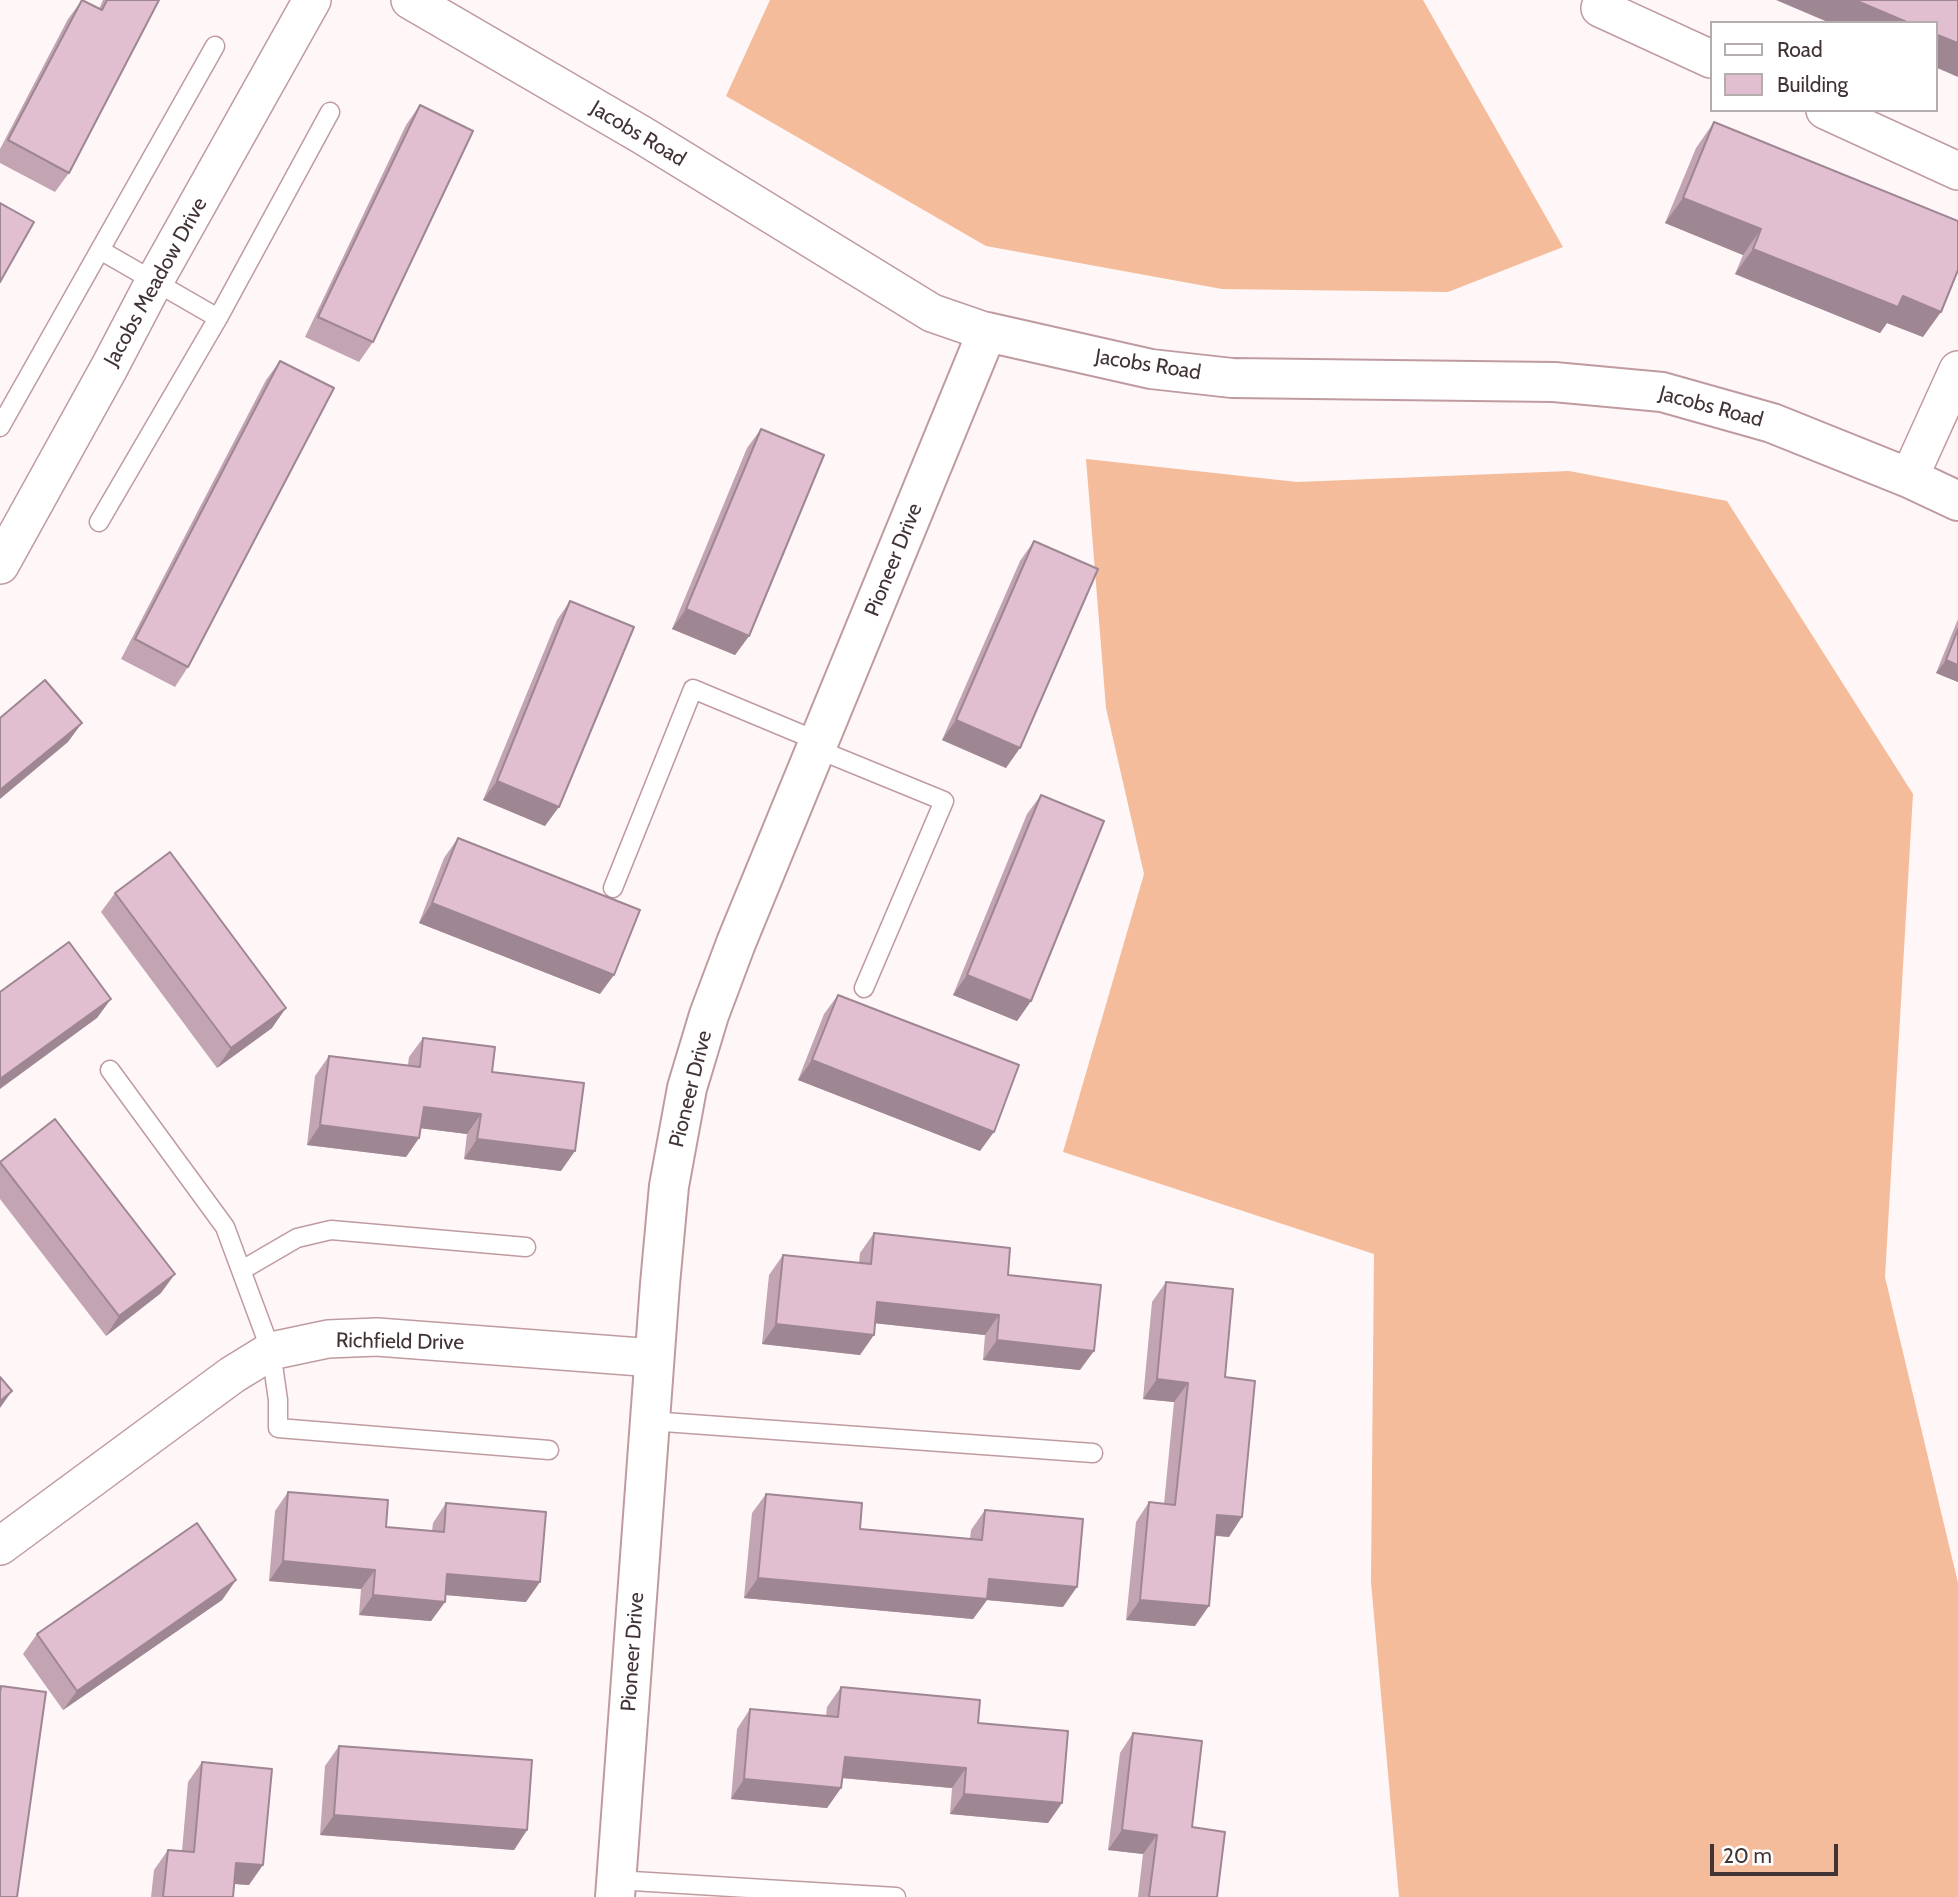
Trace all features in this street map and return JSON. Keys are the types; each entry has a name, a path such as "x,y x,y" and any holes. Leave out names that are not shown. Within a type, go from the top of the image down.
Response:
{"street":[{"name":"Jacobs Meadow Drive","path":"0,565 312,0"},
{"name":"Jacobs Road","path":"410,0 642,135 932,313 987,332 1152,369 1232,378 1554,382 1662,392 1772,423 1909,478 1958,501"},
{"path":"1600,8 1710,59"},
{"path":"1829,112 1958,171"},
{"name":"Pioneer Drive","path":"616,1888 669,1186 687,1088 709,1015 736,943 987,332"},
{"path":"1909,478 1958,370"},
{"name":"Richfield Drive","path":"0,1546 232,1375 271,1351 328,1339 377,1337 654,1358"}],"lane":[{"path":"0,427 215,46"},
{"path":"99,522 218,318 330,112"},
{"path":"100,250 218,318"},
{"path":"613,888 693,689 944,801 864,988"},
{"path":"110,1070 225,1227 271,1351 278,1400 278,1428 549,1450"},
{"path":"242,1270 297,1238 331,1230 526,1247"},
{"path":"650,1421 1093,1452"},
{"path":"616,1888 896,1897"}],"shaded area":[{"path":"770,0 1423,0 1563,247 1448,292 1222,289 986,246 726,96"},
{"path":"1086,459 1297,482 1569,471 1727,501 1913,794 1885,1277 1958,1583 1958,1897 1399,1897 1371,1582 1374,1254 1063,1152 1144,874 1106,708"}],"building":[{"path":"82,0 102,10 107,0 159,0 69,173 8,140"},
{"path":"1855,0 1958,0 1958,43 1937,35 1937,21 1904,21"},
{"path":"420,105 473,131 373,342 318,317"},
{"path":"1714,122 1958,221 1958,270 1941,312 1903,296 1898,307 1753,249 1761,229 1683,198"},
{"path":"0,203 34,222 0,282"},
{"path":"280,361 334,388 188,667 135,639"},
{"path":"761,429 824,455 749,636 686,609"},
{"path":"1034,541 1098,569 1020,748 956,720"},
{"path":"570,601 634,627 559,807 497,781"},
{"path":"1958,629 1958,665 1946,660"},
{"path":"45,680 82,723 0,790 0,718"},
{"path":"1041,795 1104,821 1031,1001 967,975"},
{"path":"458,838 640,910 614,975 432,903"},
{"path":"170,852 286,1008 231,1048 115,893"},
{"path":"69,942 111,999 0,1079 0,992"},
{"path":"838,995 1019,1065 994,1132 812,1060"},
{"path":"423,1038 495,1047 492,1072 584,1083 575,1151 477,1139 481,1114 424,1107 419,1138 320,1125 329,1056 420,1067"},
{"path":"55,1119 175,1274 119,1316 0,1162"},
{"path":"874,1233 1010,1248 1008,1275 1101,1285 1094,1351 997,1340 999,1315 877,1302 874,1335 776,1324 783,1255 871,1264"},
{"path":"1166,1282 1233,1289 1225,1377 1255,1381 1242,1517 1217,1515 1209,1606 1140,1600 1149,1502 1175,1505 1188,1383 1157,1379"},
{"path":"0,1377 12,1391 0,1401"},
{"path":"288,1492 388,1500 386,1527 444,1532 446,1503 546,1512 540,1582 447,1574 445,1602 373,1595 375,1570 283,1561"},
{"path":"766,1494 862,1503 860,1529 982,1540 985,1510 1083,1519 1077,1587 989,1579 987,1599 758,1578"},
{"path":"197,1523 236,1580 77,1691 37,1634"},
{"path":"1,1686 46,1692 17,1897 0,1897"},
{"path":"841,1687 980,1700 978,1723 1068,1731 1062,1803 964,1794 966,1768 845,1757 841,1788 744,1779 750,1709 838,1717"},
{"path":"1133,1733 1202,1741 1192,1827 1225,1832 1217,1897 1149,1897 1157,1835 1122,1830"},
{"path":"339,1746 532,1760 527,1830 334,1815"},
{"path":"202,1762 272,1769 263,1865 236,1863 233,1897 163,1897 168,1850 194,1852"}]}
